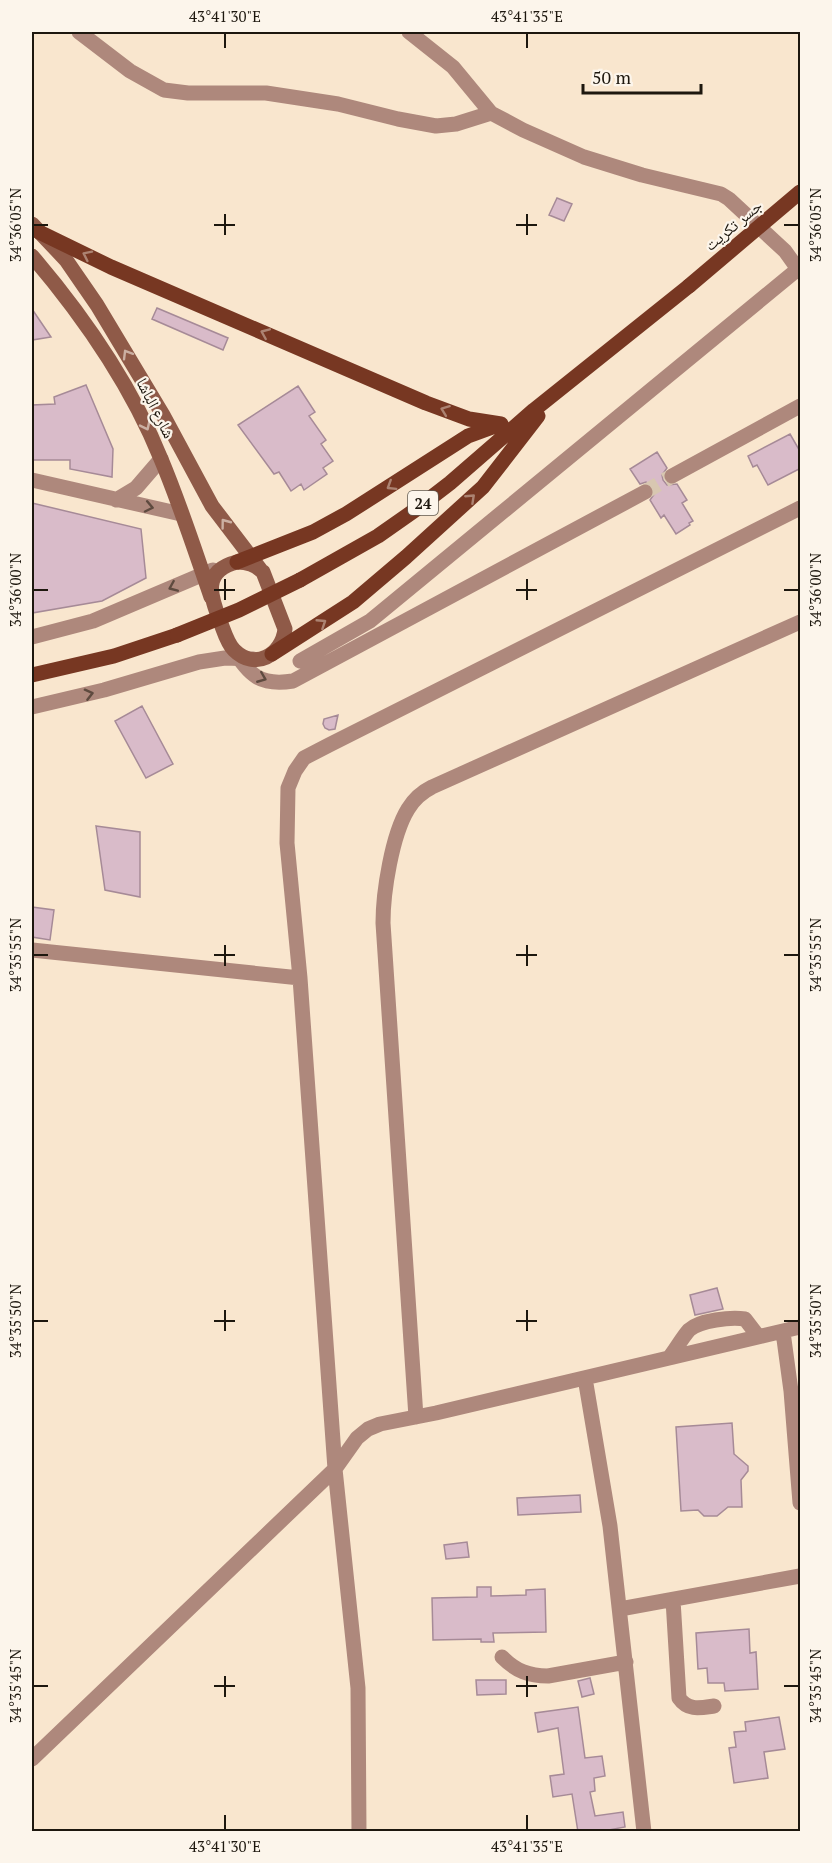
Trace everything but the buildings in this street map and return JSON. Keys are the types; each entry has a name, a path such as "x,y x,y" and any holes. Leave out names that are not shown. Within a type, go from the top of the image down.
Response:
{"main road":[{"name":"جسر تكريت","path":"566,385 801,192"},
{"path":"35,228 111,267 426,403 469,419 501,424"},
{"path":"35,228 66,260 97,304 163,415 212,506 238,561 260,569 268,581 288,636"},
{"name":"شارع الباشا","path":"32,256 91,331 133,399 161,459 211,597"},
{"path":"534,410 515,421 468,436 346,514 313,532 238,561 214,577 211,597 229,644 246,659 263,658 272,654 288,636 353,602 483,487 539,415 566,385"},
{"name":"24","path":"32,675 82,665 177,635 239,610 300,580 368,541 415,510 566,385"}],"street":[{"path":"79,32 130,71 164,90 188,93 266,93 338,104 436,126 456,124 491,113"},
{"path":"32,707 104,690 199,662 225,658 246,659 248,672 261,680 277,683 294,681 304,667 370,621 799,270 785,251 721,194 642,175 584,157 551,144 491,113 453,67 409,32"},
{"path":"672,476 801,406"},
{"path":"116,500 136,488 161,459"},
{"path":"32,480 181,514"},
{"path":"304,667 645,492"},
{"path":"358,1832 357,1677 335,1469 300,978 287,843 288,788 295,771 304,758 801,508"},
{"path":"32,637 93,621 238,561"},
{"path":"416,1417 383,916 388,869 404,816 415,799 432,787 801,622"},
{"path":"288,636 304,667"},
{"path":"32,950 300,978"},
{"path":"669,1358 691,1329 730,1317 745,1319 758,1336"},
{"path":"32,1759 335,1469 352,1444 368,1429 380,1424 801,1327"},
{"path":"783,1332 796,1391 801,1503"},
{"path":"585,1378 610,1526 621,1609 644,1832"},
{"path":"621,1609 801,1576"},
{"path":"673,1600 679,1698 685,1705 693,1708 714,1706"},
{"path":"502,1657 518,1671 538,1676 626,1662"}],"tunnel":[{"path":"645,492 672,476"}]}
